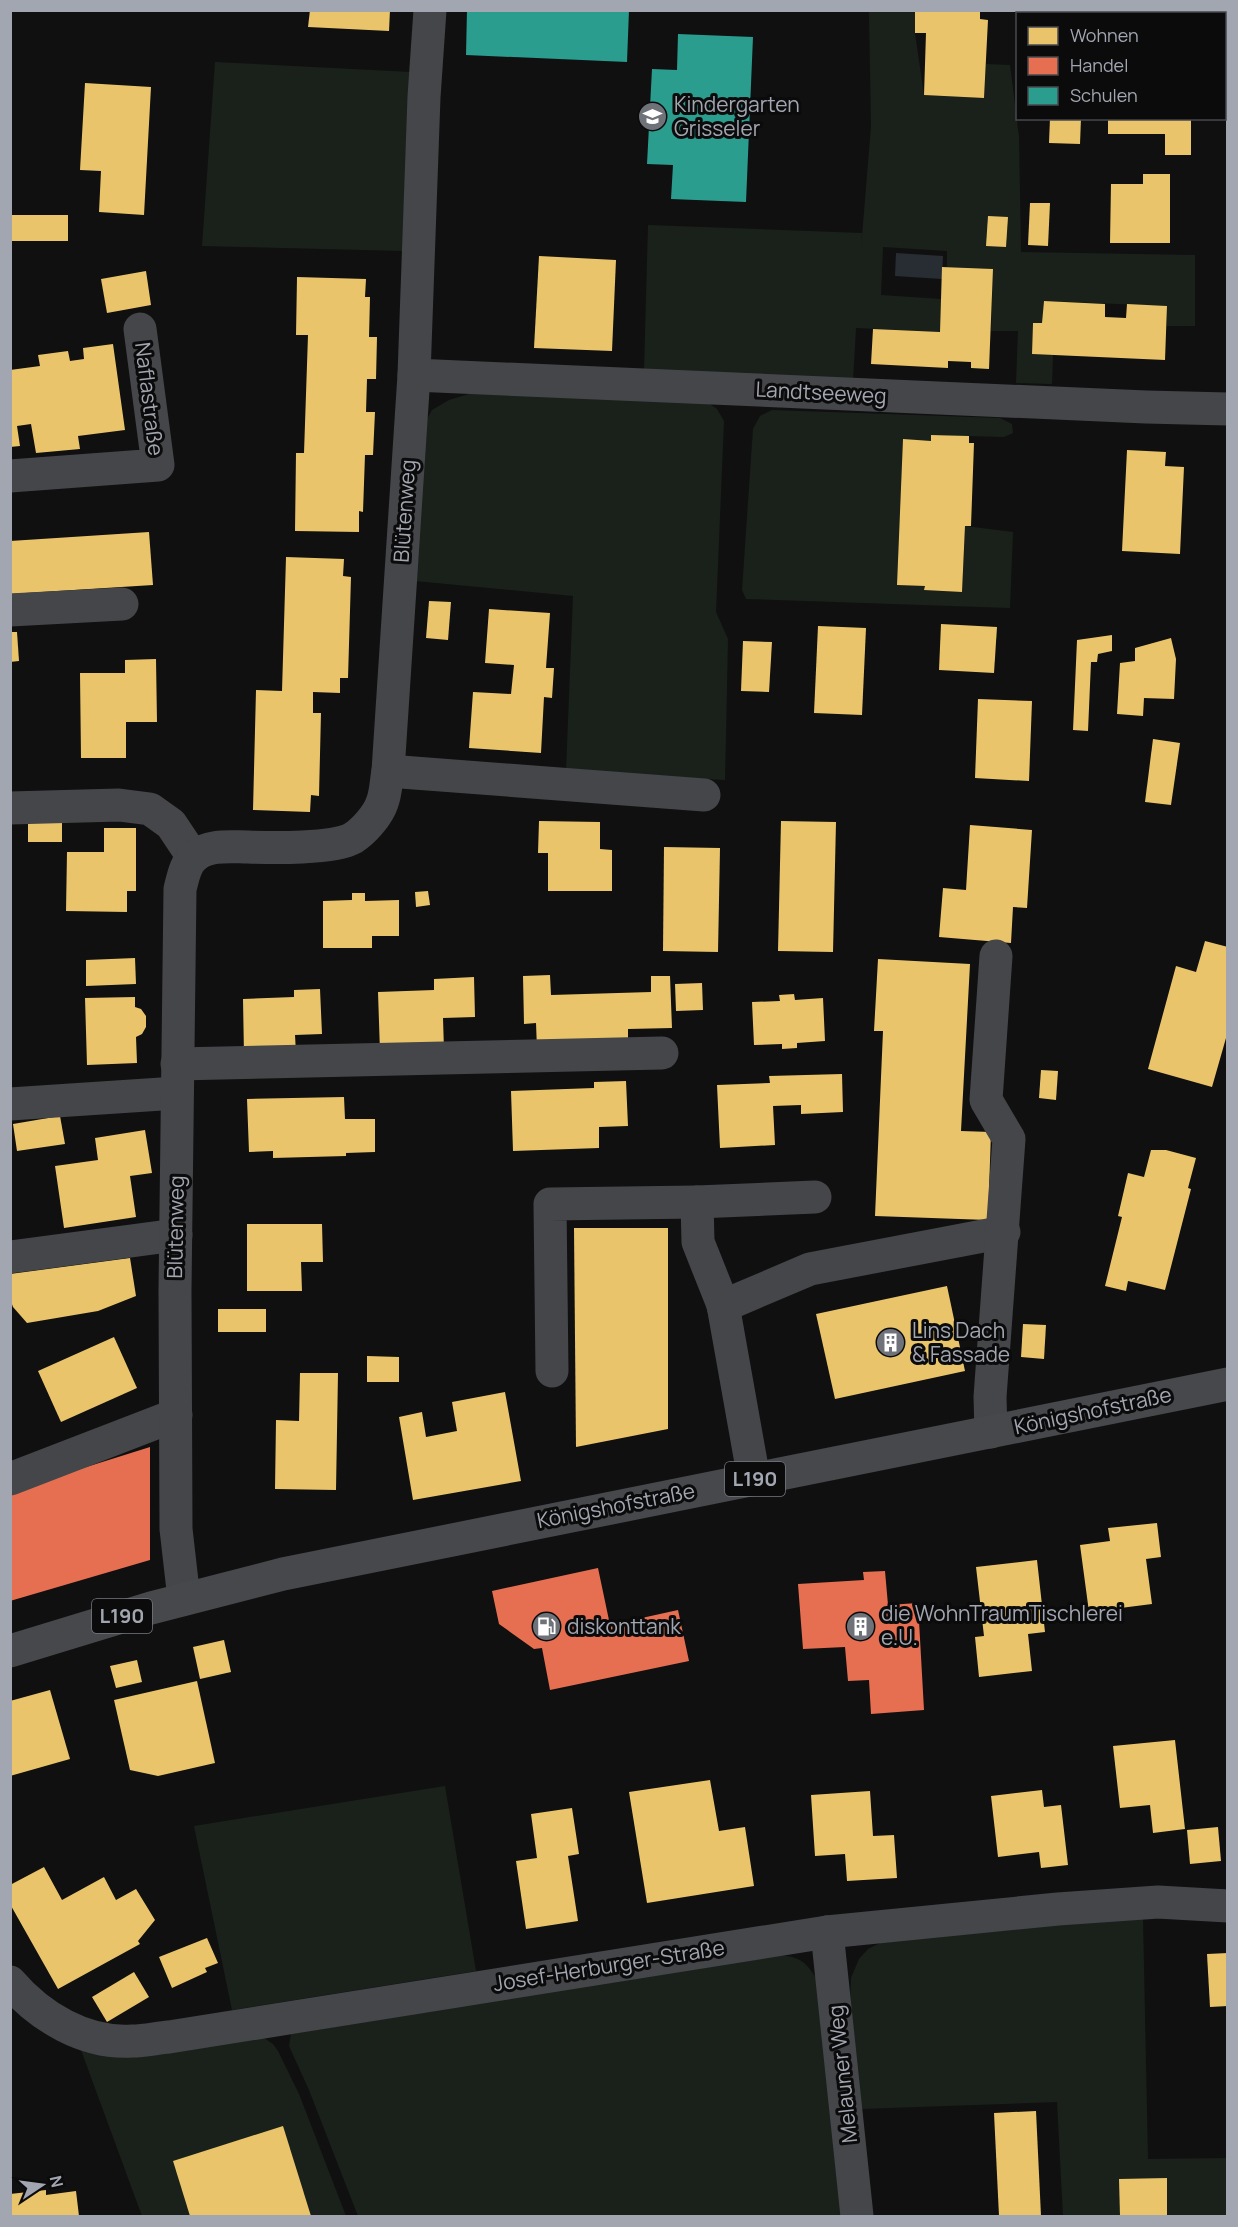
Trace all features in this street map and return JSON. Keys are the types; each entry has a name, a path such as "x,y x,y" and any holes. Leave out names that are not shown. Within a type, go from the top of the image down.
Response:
{"main road":[{"name":"Königshofstraße","path":"10,1651 184,1599 283,1574 1227,1384"}],"street":[{"name":"Blütenweg","path":"184,1599 176,1529 176,1235 180,889 184,873 193,856 205,850 224,847 286,848 352,838 367,825 382,804 388,771 414,375 424,97 430,10"},
{"name":"Naflastraße","path":"10,476 158,465 140,329"},
{"name":"Landtseeweg","path":"414,375 1112,406 1227,409"},
{"path":"10,610 122,604"},
{"path":"388,771 704,795"},
{"path":"10,808 118,805 150,809 171,824 193,856"},
{"path":"991,1432 990,1396 1004,1232 1009,1139 986,1100 996,956"},
{"path":"10,1104 177,1079 662,1053"},
{"path":"552,1371 550,1204 697,1202 815,1197"},
{"path":"697,1202 698,1242 723,1306 754,1479"},
{"path":"723,1306 810,1269 1004,1232"},
{"path":"10,1257 176,1235"},
{"path":"10,1479 176,1415"},
{"name":"Josef-Herburger-Straße","path":"10,1982 46,2015 75,2032 130,2042 827,1932 1058,1909 1158,1902 1227,1906"},
{"name":"Melauner Weg","path":"827,1932 857,2217"}],"shaded area":[{"path":"869,11 915,11 915,33 924,95 984,98 986,64 1010,65 1019,137 1021,252 1195,255 1195,326 1167,326 1167,306 1044,301 1042,323 1033,323 1032,354 1053,355 1052,384 1016,383 1018,331 991,331 993,269 947,267 947,251 883,247 881,295 941,299 940,332 856,328 853,380 644,372 648,225 862,233 861,249 871,126"},
{"path":"215,62 411,72 404,251 202,246"},
{"path":"896,253 943,256 942,279 895,276"},
{"path":"472,393 706,401 717,409 724,421 716,612 728,639 725,780 566,772 573,596 415,581 420,432 432,410 449,400"},
{"path":"772,410 1000,418 1012,424 1013,433 1004,437 931,435 931,441 903,440 897,585 925,586 925,590 962,592 965,526 1013,532 1010,608 746,599 742,590 753,429 760,416"},
{"path":"445,1786 476,1971 232,2010 194,1826"},
{"path":"1143,1919 1148,2159 1227,2158 1227,2216 1063,2216 1057,2102 860,2109 850,2004 851,1978 859,1959 868,1949 882,1942 1026,1926"},
{"path":"777,1955 802,1961 818,1981 843,2216 358,2216 309,2090 289,2046 291,2034"},
{"path":"264,2038 278,2051 299,2094 346,2216 142,2216 81,2050"}],"building: Wohnen":[{"path":"310,10 390,10 389,31 308,27"},
{"path":"915,10 980,10 980,19 988,20 984,98 924,95 926,33 915,33"},
{"path":"1093,10 1183,10 1183,12 1093,12"},
{"path":"85,83 151,87 144,215 99,212 101,171 80,170"},
{"path":"1050,120 1081,120 1080,144 1049,143"},
{"path":"1108,120 1191,120 1191,155 1165,155 1165,134 1108,134"},
{"path":"1143,174 1170,174 1170,243 1110,243 1111,184 1143,184"},
{"path":"1030,203 1050,203 1048,246 1028,245"},
{"path":"10,215 68,215 68,241 10,241"},
{"path":"988,216 1008,217 1006,247 986,246"},
{"path":"539,256 616,260 612,351 534,348"},
{"path":"942,267 993,269 989,369 971,368 971,362 948,361 948,368 871,364 873,329 940,332"},
{"path":"146,271 151,305 107,313 101,279"},
{"path":"297,277 366,279 365,297 370,297 369,337 377,337 376,379 367,379 366,412 375,412 373,455 365,455 363,512 359,511 359,532 295,531 296,453 304,453 308,335 296,335"},
{"path":"1044,301 1105,304 1105,317 1126,318 1127,304 1167,306 1165,360 1032,354 1033,323 1042,323"},
{"path":"113,344 125,430 78,436 80,449 36,453 31,424 17,426 20,446 10,447 10,370 40,366 38,355 68,351 70,361 84,359 83,348"},
{"path":"931,435 969,436 969,443 974,443 971,526 965,526 962,592 924,590 925,586 897,585 903,439 931,441"},
{"path":"1127,450 1166,452 1165,466 1184,467 1180,554 1122,551"},
{"path":"149,532 153,585 10,594 10,541"},
{"path":"286,557 344,559 343,576 351,577 348,678 340,678 340,693 313,692 313,713 321,713 319,796 311,795 310,812 253,810 256,690 282,691"},
{"path":"429,601 451,602 448,640 426,638"},
{"path":"489,609 550,613 546,668 554,668 552,698 544,697 541,753 469,748 473,692 511,694 514,665 485,663"},
{"path":"941,624 997,627 994,673 939,670"},
{"path":"818,626 866,628 862,715 814,713"},
{"path":"10,632 17,632 19,661 10,662"},
{"path":"1112,635 1112,651 1098,654 1097,662 1091,662 1088,731 1073,730 1077,640"},
{"path":"1171,638 1176,659 1174,699 1144,698 1143,716 1117,714 1120,663 1135,661 1135,648"},
{"path":"743,641 772,642 769,692 741,691"},
{"path":"156,659 157,722 126,722 126,758 81,758 80,673 125,673 125,660"},
{"path":"978,699 1032,701 1029,781 975,778"},
{"path":"1153,739 1180,743 1171,805 1145,802"},
{"path":"28,818 62,818 62,842 28,842"},
{"path":"539,821 600,822 600,849 612,850 612,891 548,891 548,853 538,853"},
{"path":"781,821 836,822 833,952 778,951"},
{"path":"970,825 1032,830 1027,908 1013,907 1011,943 939,937 943,888 966,890"},
{"path":"104,828 136,828 136,891 127,891 127,912 66,911 67,852 104,852"},
{"path":"664,847 720,848 718,952 663,951"},
{"path":"428,891 430,905 416,907 415,892"},
{"path":"352,893 365,893 365,901 399,900 399,936 372,936 372,948 323,948 323,901 352,900"},
{"path":"1205,941 1228,947 1228,1031 1212,1087 1148,1069 1176,966 1196,972"},
{"path":"135,958 136,984 86,986 86,960"},
{"path":"878,959 970,964 961,1131 991,1132 988,1220 875,1216 883,1031 874,1031"},
{"path":"550,975 551,995 651,992 651,976 670,976 672,1028 628,1029 628,1046 537,1049 536,1023 524,1024 523,976"},
{"path":"474,977 475,1017 443,1018 444,1050 380,1052 378,992 434,990 434,979"},
{"path":"702,983 703,1010 676,1011 675,984"},
{"path":"320,989 322,1034 295,1035 296,1053 244,1055 243,999 294,997 294,990"},
{"path":"794,994 795,1000 823,998 825,1041 797,1043 797,1048 782,1049 782,1044 754,1045 752,1002 780,1001 779,995"},
{"path":"135,997 135,1007 141,1009 146,1016 146,1027 142,1034 136,1037 137,1063 87,1065 85,998"},
{"path":"1041,1070 1058,1071 1056,1100 1039,1098"},
{"path":"842,1074 843,1112 801,1114 801,1105 773,1106 775,1145 720,1148 717,1085 770,1083 769,1076"},
{"path":"626,1081 628,1126 599,1127 599,1148 513,1151 511,1091 594,1088 594,1082"},
{"path":"344,1097 345,1119 375,1119 375,1152 346,1153 346,1156 273,1158 273,1151 249,1152 247,1099"},
{"path":"60,1116 65,1144 17,1151 13,1124"},
{"path":"145,1130 152,1173 130,1176 136,1217 64,1228 55,1166 98,1160 95,1138"},
{"path":"1151,1150 1166,1150 1196,1158 1188,1188 1191,1189 1165,1290 1128,1281 1126,1291 1105,1286 1122,1217 1118,1216 1128,1173 1144,1177"},
{"path":"247,1224 322,1224 323,1262 301,1262 302,1291 247,1291"},
{"path":"574,1228 668,1228 668,1429 576,1447"},
{"path":"130,1258 136,1296 98,1311 27,1323 13,1307 10,1299 10,1274"},
{"name":"Lins Dach & Fassade","path":"947,1286 965,1371 835,1399 816,1314"},
{"path":"218,1309 266,1309 266,1332 218,1332"},
{"path":"1023,1324 1046,1325 1044,1359 1021,1357"},
{"path":"114,1337 137,1388 61,1422 38,1371"},
{"path":"367,1356 399,1357 399,1382 367,1382"},
{"path":"300,1373 338,1373 336,1490 275,1489 276,1420 299,1421"},
{"path":"505,1392 521,1481 413,1500 399,1417 422,1412 426,1437 457,1431 452,1402"},
{"path":"1157,1523 1161,1557 1146,1559 1152,1604 1089,1612 1080,1545 1110,1541 1108,1528"},
{"path":"1037,1560 1045,1632 1028,1634 1032,1671 979,1677 975,1637 984,1636 976,1567"},
{"path":"224,1640 231,1672 200,1679 193,1647"},
{"path":"137,1660 142,1682 116,1688 110,1666"},
{"path":"197,1681 215,1763 158,1776 130,1770 114,1700"},
{"path":"50,1690 70,1759 10,1776 10,1701"},
{"path":"1175,1740 1185,1829 1153,1833 1150,1805 1120,1808 1113,1746"},
{"path":"710,1780 719,1831 745,1827 754,1886 647,1903 629,1792"},
{"path":"1042,1790 1044,1807 1061,1805 1068,1865 1041,1868 1039,1852 998,1857 991,1796"},
{"path":"870,1791 873,1836 894,1835 897,1878 847,1881 845,1854 815,1856 811,1795"},
{"path":"572,1808 579,1854 568,1856 578,1921 526,1929 516,1861 537,1858 531,1814"},
{"path":"1218,1827 1221,1861 1190,1864 1187,1830"},
{"path":"44,1867 62,1900 104,1877 116,1900 136,1889 155,1920 138,1941 140,1944 58,1989 10,1904 10,1885"},
{"path":"207,1938 218,1963 205,1968 207,1972 172,1988 159,1957"},
{"path":"1228,1953 1228,2006 1210,2007 1207,1954"},
{"path":"134,1972 149,1997 107,2022 92,1997"},
{"path":"1036,2111 1041,2216 999,2216 994,2113"},
{"path":"283,2126 311,2216 190,2216 173,2161"},
{"path":"1167,2178 1167,2216 1120,2216 1119,2179"},
{"path":"46,2190 46,2195 76,2191 79,2216 10,2216 10,2194"}],"building: Handel":[{"path":"150,1447 150,1560 10,1601 10,1491"},
{"path":"598,1568 610,1625 678,1610 689,1661 550,1690 542,1648 534,1649 499,1624 492,1591"},
{"name":"die WohnTraumTischlerei e.U.","path":"885,1571 888,1605 918,1603 924,1710 871,1714 869,1680 848,1681 845,1647 803,1649 798,1584 864,1580 863,1572"}],"building: Schulen":[{"path":"467,10 629,10 627,62 466,55"},
{"path":"678,34 753,37 746,202 671,199 673,165 647,164 652,69 677,70"}],"place":[{"name":"Kindergarten Grisseler","path":"653,117"},
{"name":"Lins Dach & Fassade","path":"891,1343"},
{"name":"die WohnTraumTischlerei e.U.","path":"860,1626"},
{"name":"diskonttank","path":"546,1627"}]}
